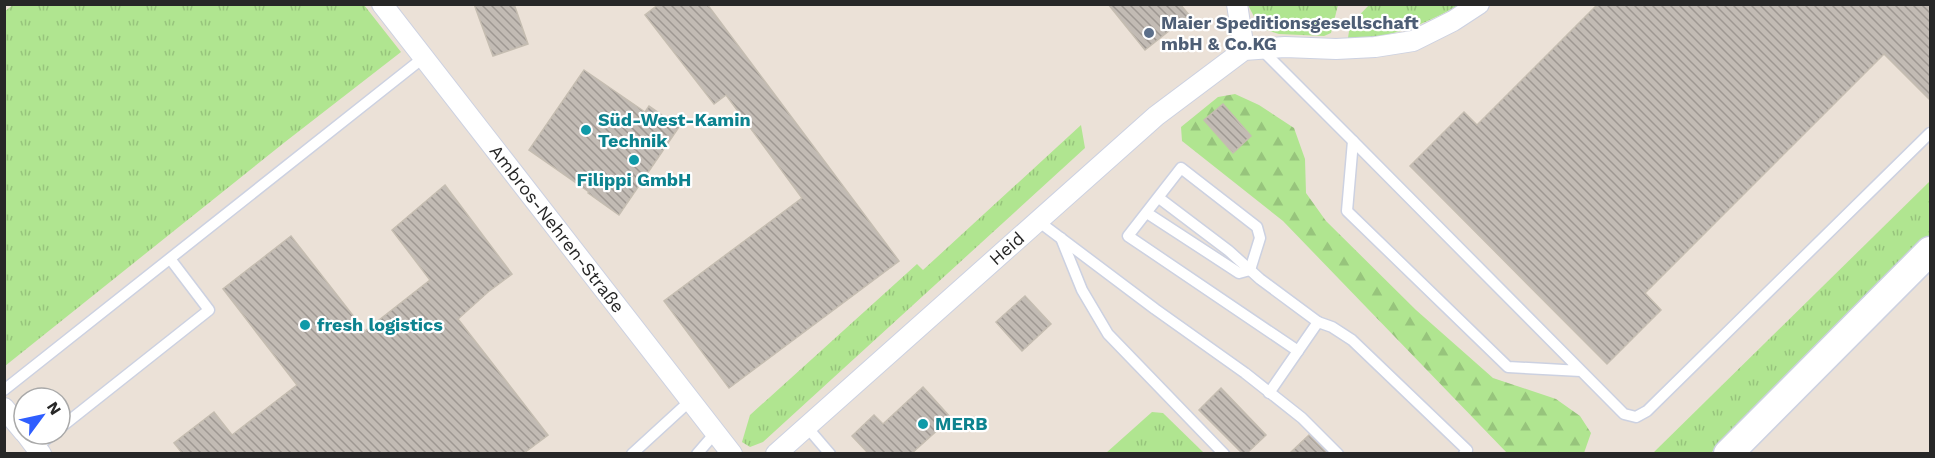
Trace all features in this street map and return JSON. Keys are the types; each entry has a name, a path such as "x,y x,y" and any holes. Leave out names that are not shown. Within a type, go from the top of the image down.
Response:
{"main road":[{"path":"1728,453 1930,251"}],"street":[{"name":"Ambros-Nehren-Straße","path":"382,4 732,453"},
{"path":"1237,4 1253,49 1355,48 1413,41 1453,21 1479,4"},
{"name":"Heid","path":"776,453 1156,116 1253,49"}],"lane":[{"path":"1253,49 1353,141 1624,414 1636,417 1647,411 1930,133"},
{"path":"4,390 171,260 423,58"},
{"path":"1353,141 1347,211 1508,367 1581,371"},
{"path":"1250,270 1260,238 1257,227 1181,168 1128,237 1298,351"},
{"path":"1159,198 1318,322 1332,327 1352,340 1467,450 1464,453"},
{"path":"1147,213 1239,273 1250,270"},
{"path":"1038,220 1302,418 1338,453"},
{"path":"1061,238 1082,290 1107,334 1224,453"},
{"path":"72,418 209,310 171,260"},
{"path":"1269,393 1318,322"},
{"path":"632,453 691,400"},
{"path":"806,426 830,453"},
{"path":"697,453 716,432"}],"green space":[{"path":"14,4 364,5 401,52 5,366 4,12"},
{"path":"1248,4 1338,5 1331,33 1324,36 1279,34 1260,28"},
{"path":"1369,5 1459,5 1406,29 1378,36 1348,38 1350,25"},
{"path":"1235,94 1259,105 1294,128 1305,159 1306,193 1326,221 1416,310 1493,378 1556,399 1580,416 1591,433 1584,453 1507,453 1283,221 1182,141 1181,127 1218,97"},
{"path":"1081,125 1085,148 763,442 750,447 742,442 750,415 917,264 923,270"},
{"path":"1930,181 1930,236 1711,453 1652,454"},
{"path":"1152,412 1163,413 1204,453 1106,453"}],"building":[{"path":"474,4 514,4 528,44 493,56"},
{"path":"659,4 707,4 899,261 729,388 664,301 802,198 726,95 714,104 645,15"},
{"name":"Maier Speditionsgesellschaft mbH & Co.KG","path":"1108,4 1180,4 1189,15 1145,50"},
{"path":"1598,4 1930,4 1930,100 1884,54 1645,293 1661,310 1607,364 1410,166 1464,112 1477,125"},
{"name":"Süd-West-Kamin Technik","path":"584,70 645,112 649,106 679,127 619,215 529,150"},
{"path":"1223,104 1251,136 1233,153 1204,120"},
{"name":"fresh logistics","path":"445,185 512,274 458,319 548,435 524,453 182,453 174,443 214,412 232,435 297,385 223,289 291,236 365,331 430,280 392,230"},
{"path":"1025,296 1051,324 1022,351 996,322"},
{"name":"MERB","path":"923,387 951,418 912,453 868,453 852,436 874,415 883,424"},
{"path":"1221,388 1266,435 1247,453 1242,453 1199,410"},
{"path":"1309,435 1327,453 1290,453"}],"place":[{"name":"Maier Speditionsgesellschaft mbH & Co.KG","path":"1149,33"},
{"name":"Süd-West-Kamin Technik","path":"586,130"},
{"name":"Filippi GmbH","path":"634,160"},
{"name":"fresh logistics","path":"305,325"},
{"name":"MERB","path":"923,424"}]}
